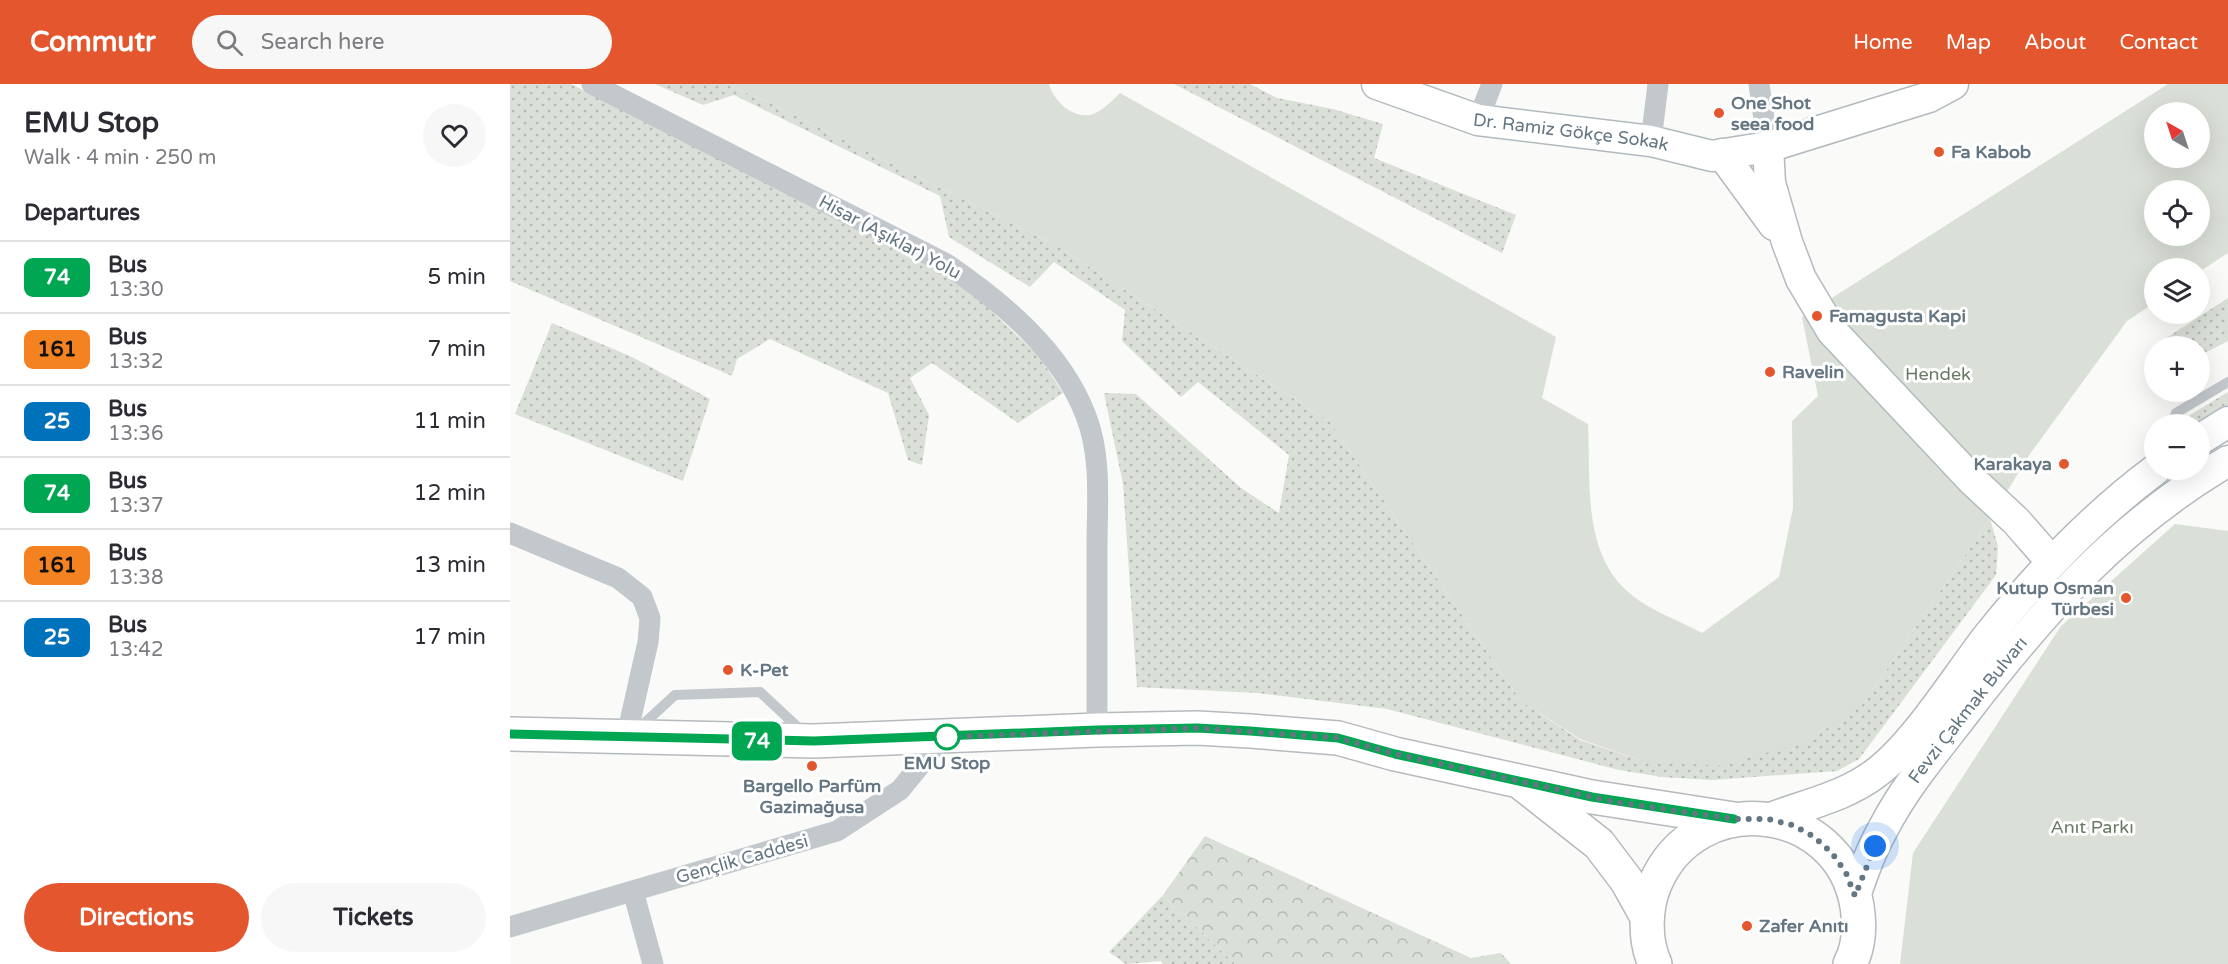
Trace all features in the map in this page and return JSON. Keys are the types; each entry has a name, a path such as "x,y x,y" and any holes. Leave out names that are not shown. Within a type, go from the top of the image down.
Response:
{"main road":[{"path":"510,734 627,739 814,741 1197,728 1338,738 1395,754 1645,807 1734,819 1768,819 1792,825 1813,836 1832,853 1846,873 1855,896 1859,917 1851,962"},
{"path":"1518,780 1599,844 1627,881 1647,917"},
{"path":"1652,962 1647,917 1651,894 1660,873 1674,853 1691,837 1712,826 1734,819"}],"street":[{"name":"Hisar (Aşıklar) Yolu","path":"592,84 945,264 988,293 1028,330 1063,372 1086,416 1097,464 1097,730"},
{"name":"Dr. Ramiz Gökçe Sokak","path":"1377,84 1478,120 1600,138 1651,141 1712,156 1768,147 1929,97 1953,84"},
{"path":"1478,120 1492,84"},
{"path":"1651,141 1658,84"},
{"path":"1759,84 1768,147 1770,183 1787,242 1801,279 1832,331 1972,480 2016,521 2051,561"},
{"path":"1722,154 1787,242"},
{"path":"2210,433 2228,422"},
{"name":"Fevzi Çakmak Bulvarı","path":"1855,896 1883,828 1906,790 2039,620 2075,581 2159,505 2228,461"},
{"name":"Fevzi Çakmak Bulvarı","path":"1768,819 1853,789 1878,772 1905,745 1989,635 2051,561 2144,480"},
{"path":"510,533 618,578 642,597 650,618 648,642 627,739"},
{"name":"Gençlik Caddesi","path":"510,927 837,831 900,790 942,737"},
{"path":"633,891 653,964"}],"lane":[{"path":"2176,414 2228,382"},
{"path":"627,739 675,695 760,692 814,741"}],"green space":[{"path":"510,84 571,84 954,276 1039,356 1063,393 1018,423 932,363 910,378 929,415 922,465 908,460 888,393 770,339 737,359 732,376 510,281"},
{"path":"655,84 726,84 766,101 1057,246 1330,422 1521,701 1580,740 1640,760 1863,704 1990,519 1998,546 1996,575 1859,759 1837,771 1712,780 1662,777 1619,770 1387,709 1258,693 1137,687 1123,484 1104,393 1136,394 1241,488 1279,513 1289,455 1198,382 1181,397 1122,341 1125,310 1054,262 1030,287 949,237 940,196 734,95 703,105"},
{"name":"Hendek","path":"726,84 1049,84 1052,92 1063,105 1077,114 1085,115 1101,110 1120,93 1556,337 1542,398 1588,424 1592,517 1604,560 1616,580 1633,596 1657,611 1702,633 1779,577 1793,508 1792,421 1818,396 1802,317 2168,84 2228,84 2228,253 2210,265 2210,258 2144,258 2144,310 2127,321 2030,454 1990,519 1863,704 1807,742 1717,766 1640,760 1580,739 1521,701 1330,422 1057,246 766,101"},
{"path":"1174,84 1250,84 1277,98 1333,109 1383,124 1374,158 1516,215 1502,253"},
{"path":"2228,298 2228,341 2210,350 2210,336 2169,336 2188,324 2210,324 2210,310"},
{"path":"552,323 632,357 710,399 683,481 515,414"},
{"path":"2228,392 2228,406 2210,416 2210,414 2192,414"},
{"name":"Anıt Parkı","path":"2175,524 2228,531 2228,964 1900,964 1913,853 2061,626"},
{"path":"1205,836 1471,958 1501,953 1511,964 1235,964 1163,895"},
{"path":"1163,895 1235,964 1163,964 1161,961 1126,964 1109,952"}],"bus line":[{"name":"74","path":"510,734 627,739 814,741 1097,730 1197,728 1250,731 1338,738 1395,754 1592,797 1655,809 1734,819"}],"place":[{"name":"One Shot seea food","path":"1719,113"},
{"name":"Fa Kabob","path":"1939,152"},
{"name":"Famagusta Kapi","path":"1817,316"},
{"name":"Ravelin","path":"1770,372"},
{"name":"Karakaya","path":"2064,464"},
{"name":"Kutup Osman Türbesi","path":"2126,598"},
{"name":"K-Pet","path":"728,670"},
{"name":"EMU Stop","path":"947,737"},
{"name":"Bargello Parfüm Gazimağusa","path":"812,766"},
{"name":"Zafer Anıtı","path":"1747,926"}],"route":[{"path":"947,737 942,737 1197,728 1338,738 1395,754 1615,802 1734,819 1768,819 1792,825 1813,836 1832,853 1846,873 1855,896 1875,846"}]}
